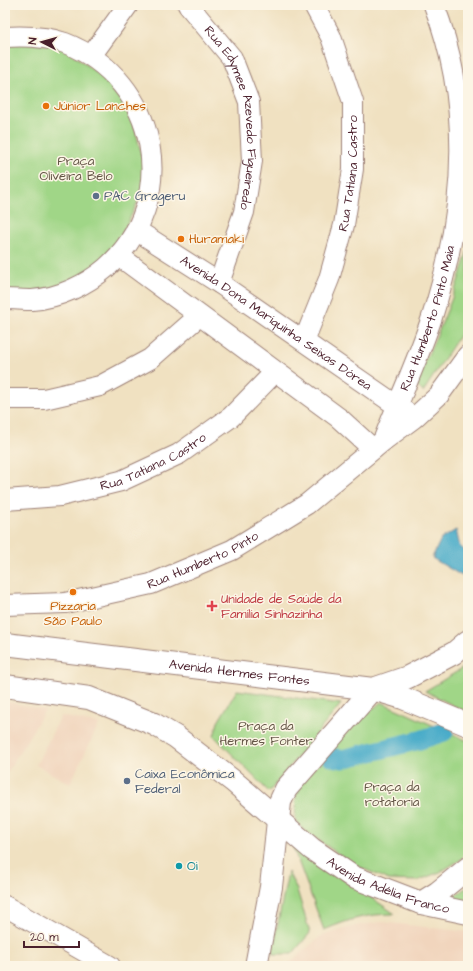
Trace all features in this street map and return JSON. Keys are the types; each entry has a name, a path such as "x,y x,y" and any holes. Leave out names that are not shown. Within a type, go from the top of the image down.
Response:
{"main road":[{"path":"256,966 271,887 280,802 286,789 373,689 408,677 454,653 468,641"},
{"name":"Avenida Hermes Fontes","path":"5,644 373,689 403,698 468,725"},
{"path":"5,686 88,698 154,724 176,737 233,781 279,820"},
{"name":"Avenida Adélia Franco","path":"279,820 312,849 353,877 421,903 468,913"},
{"path":"421,903 437,893 468,868"}],"street":[{"path":"91,56 128,5"},
{"name":"Rua Edymee Azevedo Figueiredo","path":"188,5 232,58 249,102 252,161 244,212 219,283"},
{"name":"Rua Tatiana Castro","path":"304,342 329,279 344,224 353,169 353,102 331,37 314,5"},
{"name":"Rua Humberto Pinto Maia","path":"378,445 397,405 432,318 446,270 456,216 463,156 459,92 442,24 434,5"},
{"path":"5,37 35,37 64,43 91,56 116,77 136,103 148,134 152,167 148,199 136,230 119,256 94,278 65,293 33,300 5,299"},
{"name":"Avenida Dona Mariquinha Seixas Dórea","path":"136,230 219,283 414,418"},
{"path":"119,256 275,372 378,445"},
{"path":"5,399 44,400 100,386 150,359 199,316"},
{"name":"Rua Humberto Pinto","path":"5,605 65,604 151,584 232,550 307,504 378,445 414,418 439,395 468,355"},
{"name":"Rua Tatiana Castro","path":"5,500 60,496 122,481 179,454 231,417 275,372"},
{"path":"5,906 110,966"}],"shaded area":[{"path":"5,701 45,710 5,776"},
{"path":"61,716 99,724 70,784 36,765"},
{"path":"382,922 468,932 468,966 286,966 321,936 355,926"}],"green space":[{"name":"Praça Oliveira Belo","path":"5,42 62,46 127,96 148,181 110,259 73,284 31,295 5,292"},
{"path":"468,249 468,322 423,392 414,383 444,318"},
{"path":"468,665 468,713 425,691"},
{"name":"Praça da Hermes Fonter","path":"237,690 341,704 269,792 214,736 218,722"},
{"name":"Praça da rotatoria","path":"381,702 468,741 468,852 460,860 440,872 417,881 389,880 353,864 301,828 295,818 296,795 302,782 339,739"},
{"path":"291,842 395,914 359,918 324,930"},
{"path":"288,872 297,890 310,933 292,954 272,954"},
{"path":"468,886 468,905 449,899 466,888"}],"water":[{"path":"456,530 460,547 468,553 468,569 462,576 432,558 441,539"}],"waterway":[{"path":"331,757 342,759 420,740 444,732"}],"place":[{"name":"Júnior Lanches","path":"46,106"},
{"name":"PAC Grageru","path":"96,196"},
{"name":"Huramaki","path":"181,239"},
{"name":"Pizzaria São Paulo","path":"73,592"},
{"name":"Unidade de Saúde da Família Sinhazinha","path":"212,606"},
{"name":"Caixa Econômica Federal","path":"127,781"},
{"name":"Oi","path":"179,866"}]}
